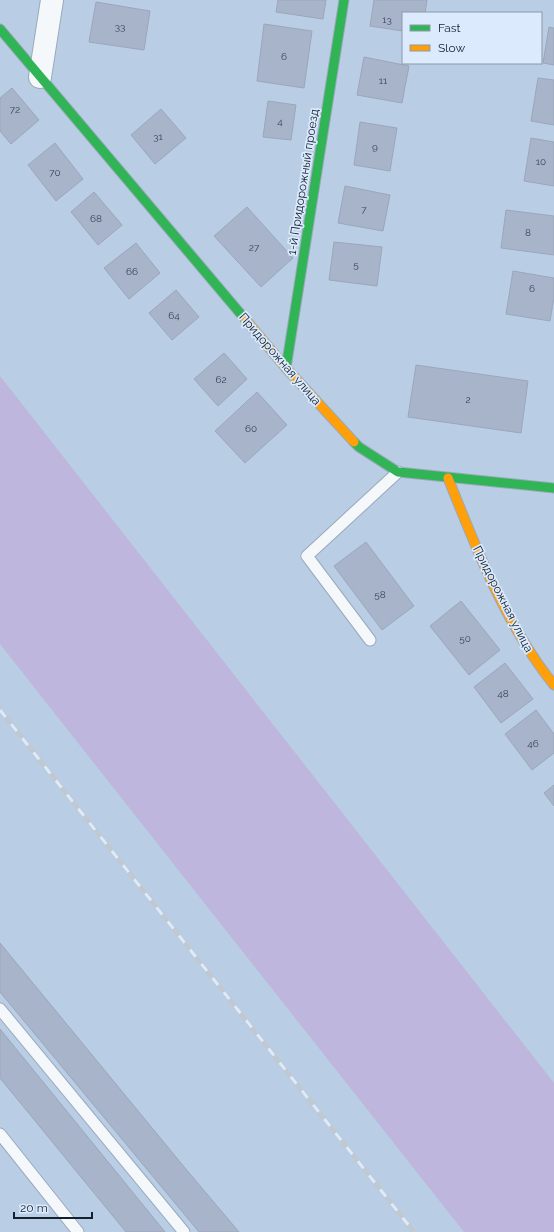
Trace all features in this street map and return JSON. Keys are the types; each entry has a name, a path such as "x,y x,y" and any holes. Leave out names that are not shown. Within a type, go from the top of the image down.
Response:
{"street":[{"path":"40,77 52,0"},
{"name":"1-й Придорожный проезд","path":"286,368 344,0"},
{"name":"Придорожная улица","path":"0,30 286,368 359,447 398,472 448,478 470,536 515,628 538,665 554,685"},
{"path":"448,478 554,488"}],"lane":[{"path":"370,640 307,556 398,472"},
{"path":"0,1009 184,1232"},
{"path":"0,1134 78,1232"}],"shaded area":[{"path":"0,376 554,1083 554,1232 464,1232 0,644"}],"building":[{"path":"278,0 326,0 323,19 276,12"},
{"path":"374,0 427,0 425,12 402,12 402,31 370,26"},
{"path":"96,2 150,11 144,50 89,42"},
{"path":"264,24 312,31 304,88 257,81"},
{"path":"549,27 554,28 554,65 543,63"},
{"path":"364,57 409,66 402,103 357,95"},
{"path":"538,78 554,80 554,125 531,121"},
{"path":"12,88 39,120 11,144 0,131 0,98"},
{"path":"268,101 296,105 291,140 263,137"},
{"path":"161,109 186,138 155,164 131,135"},
{"path":"360,122 397,128 390,171 354,165"},
{"path":"531,138 554,142 554,186 524,181"},
{"path":"55,143 83,179 56,201 28,165"},
{"path":"345,186 390,195 383,231 338,223"},
{"path":"94,192 122,225 98,245 71,212"},
{"path":"247,207 293,258 261,287 214,236"},
{"path":"506,210 554,216 554,255 501,248"},
{"path":"334,242 382,247 377,286 329,280"},
{"path":"136,243 160,273 129,299 104,268"},
{"path":"513,271 554,278 554,297 550,321 506,314"},
{"path":"176,290 199,317 172,340 149,313"},
{"path":"224,353 247,379 218,406 194,379"},
{"path":"416,365 528,381 521,433 408,417"},
{"path":"257,392 287,425 245,463 215,431"},
{"path":"366,542 414,606 382,630 334,566"},
{"path":"461,601 500,650 469,675 430,626"},
{"path":"505,663 533,699 501,723 474,687"},
{"path":"536,710 554,734 554,753 532,770 505,734"},
{"path":"554,785 554,806 544,793"},
{"path":"0,943 239,1232 199,1232 0,992"},
{"path":"0,1029 165,1232 126,1232 0,1078"}],"railway":[{"path":"0,710 414,1232"}],"traffic: fast":[{"path":"286,368 344,0"},
{"path":"0,29 245,319"},
{"path":"354,442 359,447 398,472 554,488"}],"traffic: slow":[{"path":"245,319 286,368 354,442"},
{"path":"448,478 481,559 507,612 521,638 554,685"}]}
